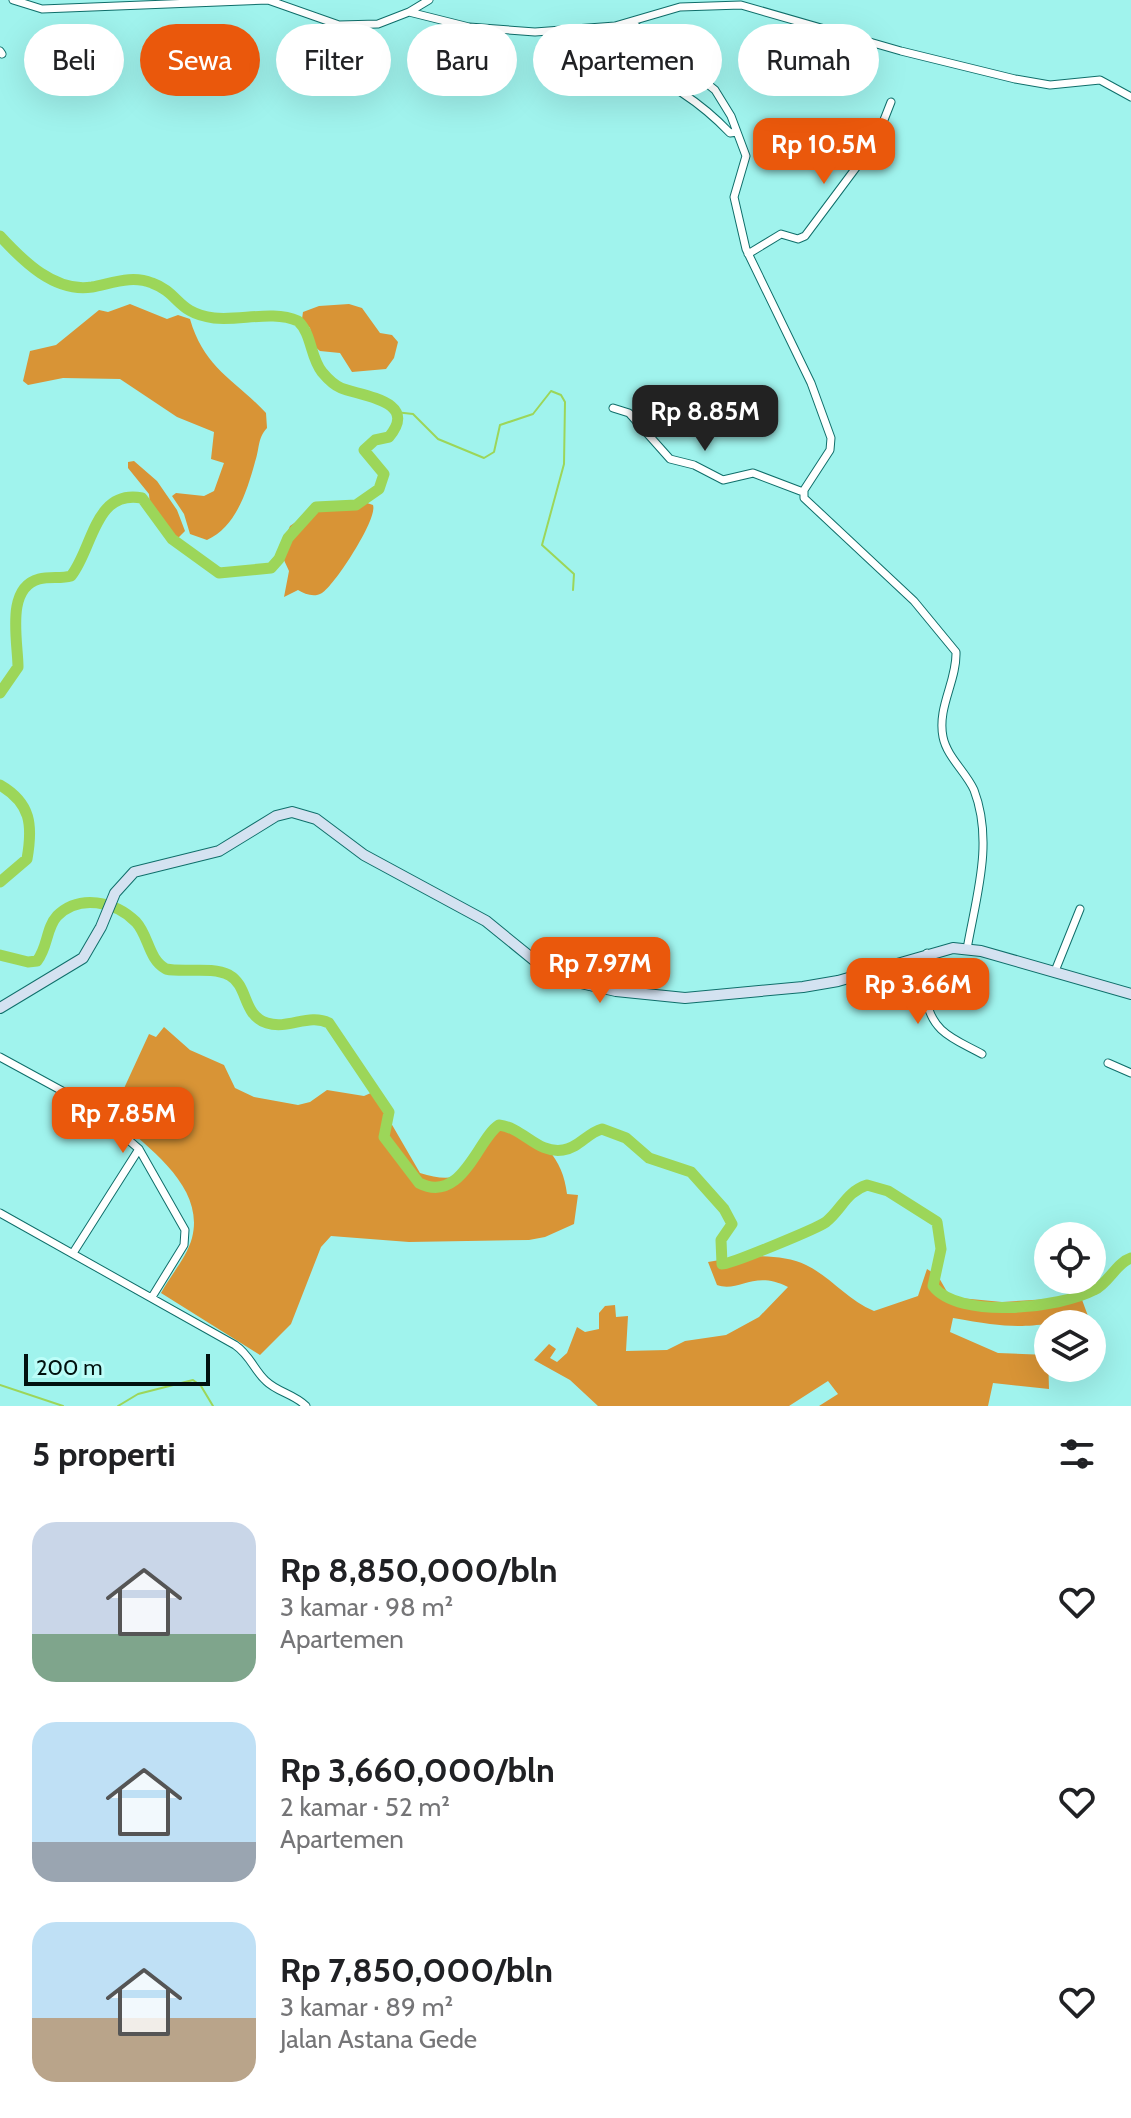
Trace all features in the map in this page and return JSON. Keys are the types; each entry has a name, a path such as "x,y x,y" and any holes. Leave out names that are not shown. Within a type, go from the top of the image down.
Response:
{"street":[{"path":"13,0 42,9 268,0 285,3 323,21 346,25 378,24 429,0"},
{"path":"409,12 460,26 513,32 556,32 631,22 680,7 741,5 901,51 1015,79 1050,85 1100,80 1131,97"},
{"path":"631,22 707,82 727,108 737,132 746,160 735,201 748,254 795,348 829,430 830,450 803,492"},
{"path":"683,96 730,133 737,132"},
{"path":"748,254 781,234 798,239 805,236 858,165 871,153 891,102"},
{"path":"613,408 629,413 674,461 691,464 723,480 753,473 803,492 816,511 914,601 956,652 943,712 943,737 973,788 984,833 982,868 967,949"},
{"path":"0,1008 5,998 83,958 127,877 140,868 219,851 276,816 292,812 316,819 364,855 486,921 545,969 572,981 616,991 685,998 788,989 838,981 943,949 967,949 1131,994"},
{"path":"1055,971 1080,909"},
{"path":"927,953 935,981 926,997 933,1021 943,1035 982,1054"},
{"path":"0,1057 88,1105 139,1149 185,1230 184,1245 152,1297"},
{"path":"1108,1063 1131,1073"},
{"path":"73,1253 139,1149"},
{"path":"0,1213 242,1350 266,1382 293,1394 306,1406"}],"shaded area":[{"path":"130,304 167,319 178,315 190,319 203,350 221,372 266,413 267,428 260,440 239,507 226,526 207,540 190,534 184,514 172,496 176,493 204,496 214,491 224,463 211,459 214,432 177,417 120,379 63,378 28,385 23,381 30,351 56,345 99,310 108,312"},
{"path":"349,304 362,308 380,333 392,335 398,342 394,358 386,369 352,372 340,353 320,351 314,346 310,328 302,319 303,312 319,306"},
{"path":"134,461 157,481 177,510 185,531 179,537 167,537 151,516 149,494 128,468 128,462"},
{"path":"367,503 373,505 369,524 354,552 328,588 316,595 298,590 284,597 289,571 283,558 284,540 290,526 315,509 350,510"},
{"path":"164,1027 190,1050 224,1065 235,1088 254,1097 298,1105 310,1102 327,1090 364,1096 373,1092 420,1173 446,1178 465,1173 479,1158 490,1135 506,1125 519,1129 548,1150 561,1169 567,1194 578,1195 574,1224 545,1237 529,1240 409,1242 331,1236 321,1247 291,1324 260,1355 161,1293 190,1245 194,1220 191,1203 173,1172 119,1121 120,1097 149,1034 156,1037"},
{"path":"743,1256 775,1257 799,1262 874,1311 918,1296 927,1269 938,1276 950,1297 1002,1302 1081,1297 1086,1310 1034,1310 1034,1325 1021,1326 953,1318 950,1332 998,1353 1034,1354 1034,1382 1049,1382 1049,1389 993,1383 988,1406 819,1406 838,1394 828,1381 789,1406 598,1406 570,1380 534,1360 549,1344 556,1349 550,1358 557,1362 567,1353 577,1327 585,1332 599,1329 599,1313 605,1306 615,1305 616,1317 628,1316 626,1351 667,1350 685,1341 726,1335 759,1317 788,1287 766,1280 725,1287 717,1285 708,1262"}],"waterway":[{"path":"0,236 29,265 65,285 78,288 122,280 145,281 161,287 192,312 202,315 224,319 278,316 298,321 306,332 318,366 328,379 341,388 384,402 397,415 397,425 389,437 375,440 364,450 384,474 379,489 356,505 316,507 288,538 279,559 271,568 219,573 172,539 142,498 126,498 114,503 104,512 71,576 39,579 28,584 21,593 16,617 18,667 0,693"},
{"path":"395,412 413,414 438,439 484,458 494,452 500,425 533,414 551,391 561,395 565,402 564,464 542,545 574,574 573,590"},
{"path":"0,785 24,807 30,836 27,859 0,882"},
{"path":"0,955 28,962 37,961 57,916 76,905 108,905 136,922 152,953 166,969 214,971 229,975 240,986 253,1014 259,1019 275,1025 314,1020 329,1023 389,1112 384,1137 419,1183 434,1187 447,1185 458,1178 499,1125 554,1150 569,1149 602,1129 626,1138 649,1158 691,1172 724,1209 732,1224 721,1240 722,1264 820,1226 849,1196 867,1185 888,1191 937,1222 941,1249 933,1286 946,1297 964,1304 1010,1308 1058,1302 1099,1287 1131,1258"},
{"path":"118,1406 138,1394 193,1380 201,1386 213,1406"},
{"path":"0,1385 63,1406"}]}
